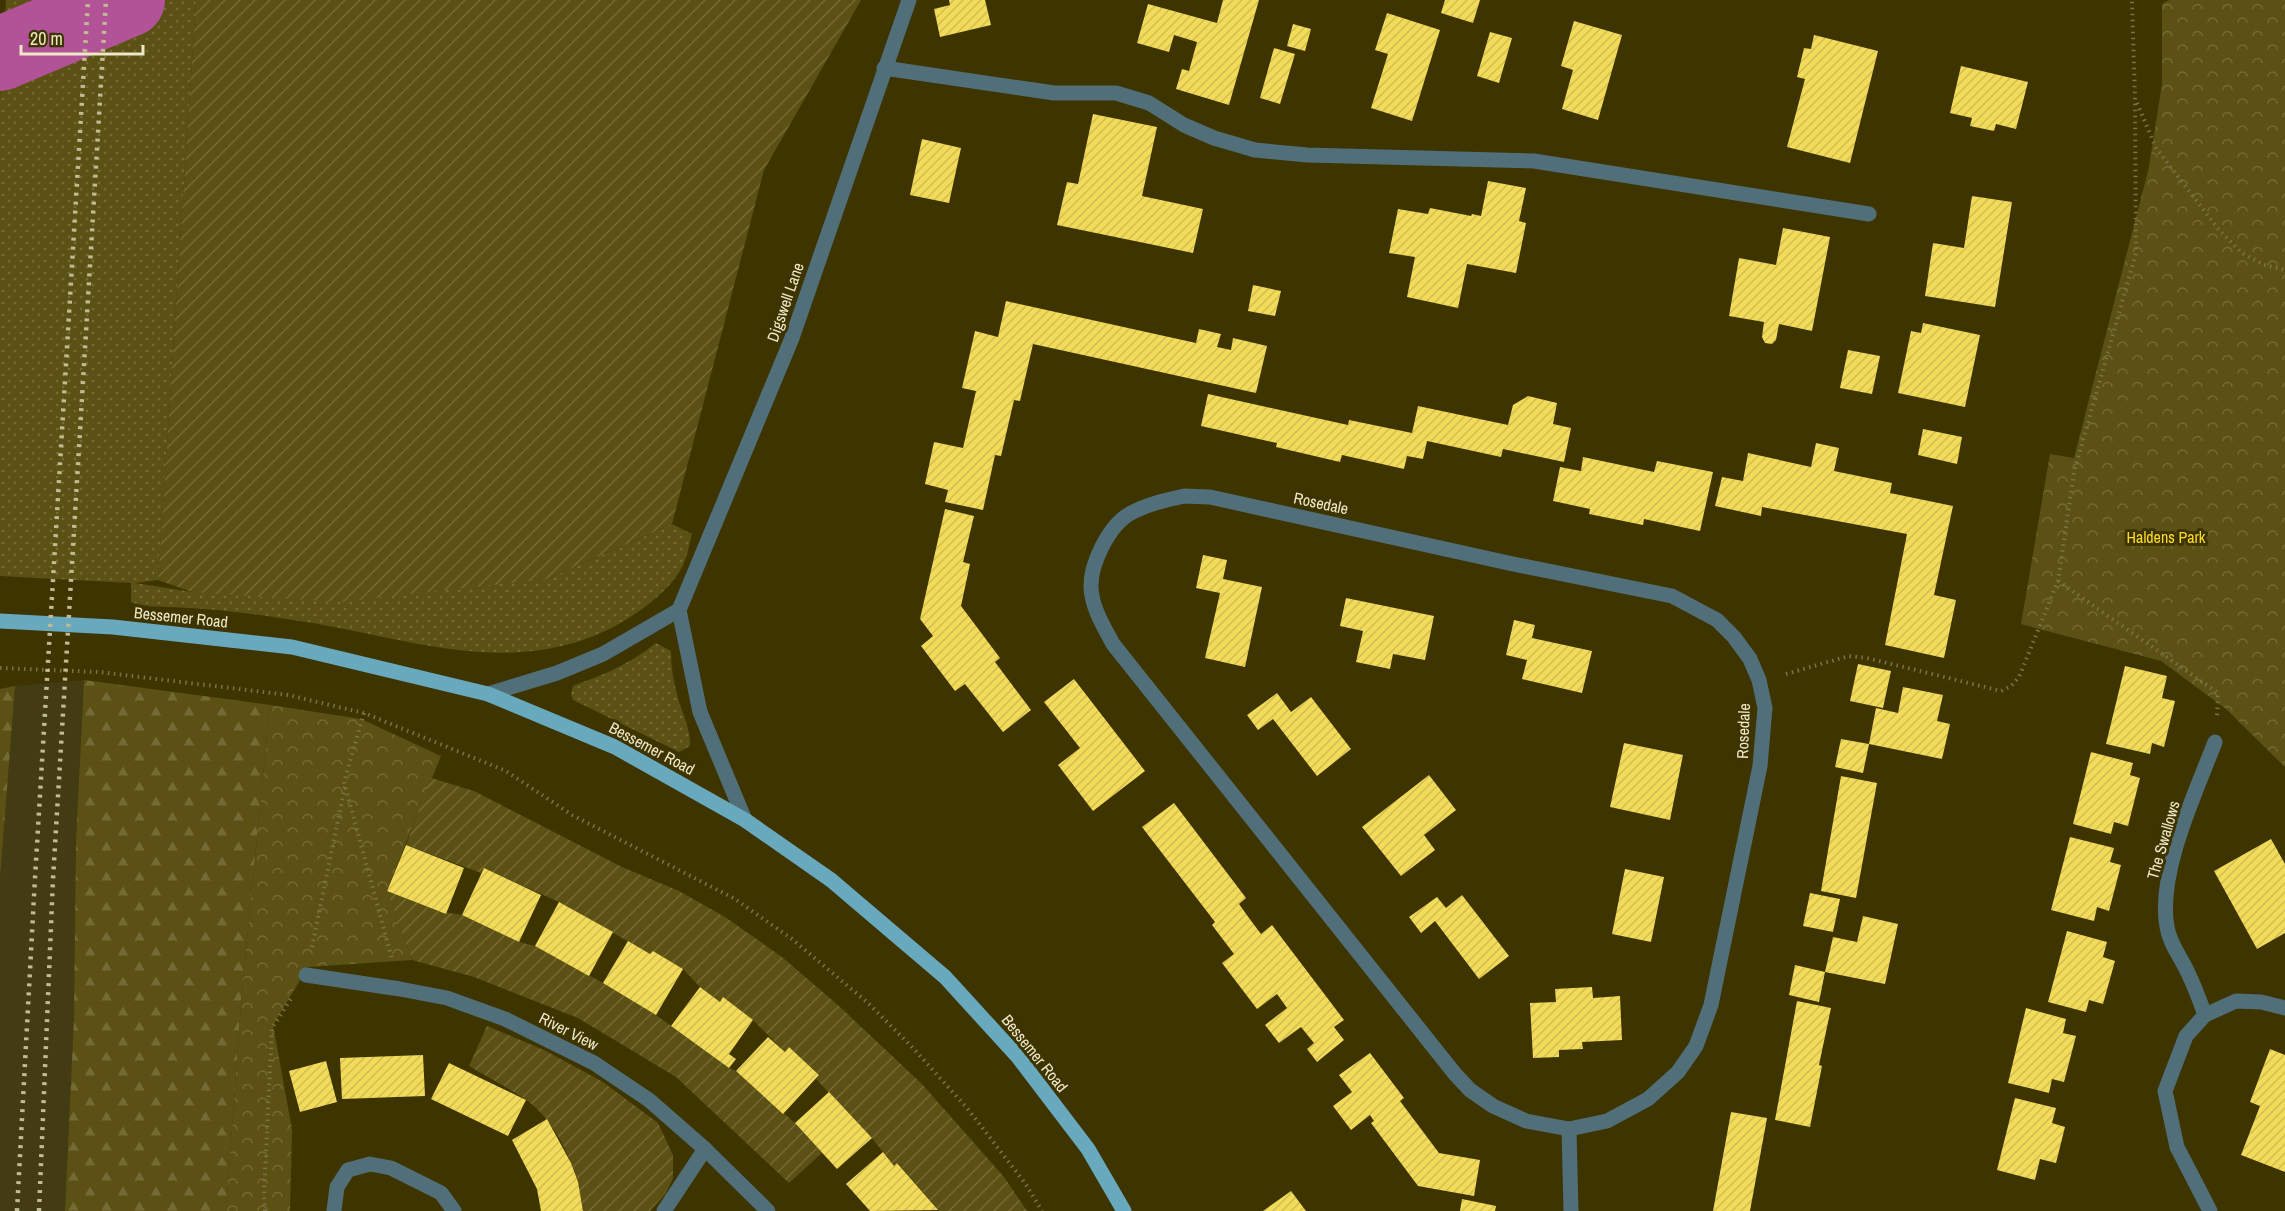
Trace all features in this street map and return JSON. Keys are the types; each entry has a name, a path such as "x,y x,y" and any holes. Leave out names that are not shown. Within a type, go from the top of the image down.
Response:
{"main road":[{"name":"Bessemer Road","path":"0,621 113,627 292,647 488,694 615,747 745,820 831,880 945,977 1018,1057 1088,1149 1124,1211"}],"street":[{"name":"Digswell Lane","path":"679,610 792,338 909,0"},
{"path":"884,68 1044,92 1116,93 1149,103 1184,125 1214,138 1255,150 1307,156 1534,162 1869,214"},
{"name":"Rosedale","path":"1184,496 1210,497 1513,564 1672,596 1717,620 1734,637 1750,659 1759,680 1765,708 1760,766 1711,1005 1696,1046 1678,1072 1648,1099 1607,1121 1569,1129 1526,1122 1493,1106 1470,1090 1113,644 1099,618 1091,588 1095,562 1108,536 1129,514 1156,503 1184,496"},
{"path":"488,694 557,673 603,654 679,610 700,712 745,820"},
{"name":"The Swallows","path":"2205,1015 2187,971 2172,946 2167,926 2167,890 2178,841 2215,742"},
{"name":"River View","path":"306,975 447,998 504,1019 594,1063 649,1100 705,1149 768,1211"},
{"path":"2210,1211 2177,1147 2165,1091 2186,1036 2205,1015 2236,1001 2261,1002 2285,1008"},
{"path":"1569,1129 1571,1211"},
{"path":"664,1211 705,1149"},
{"path":"334,1211 337,1187 348,1170 370,1164 391,1168 441,1193 454,1211"}],"path":[{"path":"1759,680 1800,671 1848,656 1867,658 2001,691 2011,686 2019,677 2058,581 2074,472 2136,253 2132,0"},
{"path":"2135,99 2156,148 2219,230 2250,257 2264,265 2285,270"},
{"path":"2058,581 2218,693 2215,742"},
{"path":"0,668 99,672 288,695 364,713 506,771 572,815 735,899 792,939 868,1003 913,1048 967,1108 1025,1183 1042,1211"},
{"path":"364,713 344,782 400,989"}],"shaded area":[{"path":"84,680 76,840 74,1017 65,1211 0,1211 0,878 15,686"}],"green space":[{"path":"6,0 196,0 158,580 135,583 192,592 547,579 672,524 692,534 683,565 669,586 653,601 626,620 579,641 540,650 502,653 424,645 306,622 248,614 145,606 131,602 131,583 0,576 0,98"},
{"path":"196,0 861,0 764,170 672,524 547,579 340,602 192,592 158,580"},
{"name":"Haldens Park","path":"2169,0 2285,0 2285,767 2226,709 2161,661 2021,624 2050,454 2074,458 2149,167 2162,84 2162,4"},
{"path":"656,643 671,651 674,683 689,733 690,746 679,752 573,700 571,694 573,686 616,668"},
{"path":"84,680 270,705 242,991 226,1211 65,1211 74,1017 76,840"},
{"path":"15,686 0,878 0,689"},
{"path":"270,705 361,719 441,756 387,890 412,960 308,967 273,1025 292,1129 290,1211 226,1211 242,991"},
{"path":"431,778 474,791 622,867 679,891 725,917 782,957 839,1006 922,1084 1004,1177 1027,1211 939,1211 898,1163 894,1166 872,1138 816,1079 819,1075 789,1047 785,1052 753,1020 723,998 720,1002 700,987 683,969 653,951 650,954 559,902 484,868 481,873 406,845"},
{"path":"387,891 437,911 462,915 519,942 535,946 603,983 656,1015 736,1071 795,1123 822,1153 789,1183 676,1077 578,1018 474,977 412,960"},
{"path":"487,1026 544,1050 603,1082 658,1123 673,1155 673,1178 666,1193 650,1211 583,1211 577,1180 571,1164 557,1134 548,1121 525,1099 469,1066"}],"building":[{"path":"949,0 985,0 991,25 940,37 934,9 950,5"},
{"path":"1223,0 1259,0 1229,105 1176,89 1182,69 1189,71 1197,42 1174,35 1169,52 1137,43 1148,4 1217,23"},
{"path":"1445,0 1480,0 1473,23 1441,13"},
{"path":"1387,13 1440,30 1412,121 1371,108 1388,54 1375,50"},
{"path":"1574,21 1622,35 1598,120 1562,109 1573,70 1561,66"},
{"path":"1293,24 1311,29 1305,51 1287,46"},
{"path":"1490,32 1512,38 1499,83 1477,76"},
{"path":"1814,35 1878,51 1850,163 1787,147 1805,79 1797,77 1804,48 1811,49"},
{"path":"1274,48 1295,54 1280,104 1260,98"},
{"path":"1961,66 2028,82 2016,129 1996,124 1994,131 1970,126 1972,118 1950,113"},
{"path":"1093,114 1157,127 1142,196 1203,209 1193,253 1057,225 1067,182 1078,184"},
{"path":"922,139 961,148 949,203 910,195"},
{"path":"1488,181 1526,188 1519,221 1526,223 1516,273 1467,264 1458,308 1407,297 1415,257 1389,253 1398,209 1428,214 1430,208 1481,216"},
{"path":"1972,196 2012,202 1995,307 1925,296 1933,243 1964,248"},
{"path":"1783,228 1830,237 1812,331 1779,324 1776,340 1772,344 1765,343 1762,337 1764,322 1729,316 1739,258 1776,265"},
{"path":"1253,285 1281,291 1275,316 1248,311"},
{"path":"1006,301 1196,343 1199,329 1221,334 1217,347 1231,350 1233,338 1267,346 1256,393 1033,344 1020,401 1014,400 1001,456 995,455 983,510 945,502 948,490 925,484 934,442 963,448 976,391 962,388 975,331 998,337"},
{"path":"1923,323 1980,335 1965,407 1898,393 1911,331 1921,333"},
{"path":"1848,350 1880,356 1872,394 1840,388"},
{"path":"1208,394 1348,425 1349,420 1412,433 1418,406 1508,425 1513,405 1528,396 1557,403 1553,424 1571,428 1564,462 1503,449 1501,457 1427,441 1423,459 1407,456 1404,469 1342,455 1340,462 1276,447 1277,443 1201,426"},
{"path":"1923,429 1962,437 1957,464 1918,455"},
{"path":"1816,443 1839,448 1834,471 1892,483 1890,493 1953,506 1934,595 1956,600 1944,658 1885,645 1907,534 1762,507 1761,516 1715,506 1722,477 1743,481 1748,453 1811,467"},
{"path":"1583,457 1654,472 1657,461 1713,472 1700,531 1644,519 1643,525 1589,514 1590,509 1553,501 1560,467 1581,471"},
{"path":"945,509 974,516 963,562 970,564 961,606 1000,658 995,662 1031,710 1003,732 965,684 955,691 921,646 933,636 920,619"},
{"path":"1203,555 1227,560 1223,579 1262,587 1245,667 1205,658 1220,593 1196,588"},
{"path":"1346,598 1434,616 1425,660 1393,654 1390,669 1356,662 1363,631 1340,626"},
{"path":"1514,620 1535,625 1532,638 1592,651 1582,693 1522,679 1527,660 1506,655"},
{"path":"1858,664 1891,671 1883,708 1850,701"},
{"path":"2125,666 2167,676 2162,698 2175,701 2164,747 2152,743 2150,754 2106,744"},
{"path":"1074,679 1145,771 1093,811 1058,765 1080,748 1044,702"},
{"path":"1903,687 1943,695 1937,721 1950,724 1942,759 1869,744 1876,708 1898,713"},
{"path":"1277,693 1291,712 1311,697 1351,749 1317,776 1273,719 1258,730 1247,715"},
{"path":"1841,739 1869,744 1863,773 1835,767"},
{"path":"1624,743 1683,755 1670,820 1610,807"},
{"path":"2091,752 2133,763 2130,775 2140,778 2128,826 2114,822 2111,834 2073,824"},
{"path":"1429,775 1456,810 1424,835 1435,850 1401,876 1362,827"},
{"path":"1841,776 1877,783 1856,898 1821,891"},
{"path":"1174,803 1246,898 1239,904 1261,934 1272,925 1344,1020 1334,1027 1344,1040 1317,1062 1307,1049 1314,1043 1301,1027 1279,1043 1265,1025 1287,1008 1277,994 1257,1009 1222,963 1234,954 1212,925 1215,922 1142,827"},
{"path":"2070,837 2114,848 2110,862 2121,865 2109,911 2097,907 2094,921 2051,910"},
{"path":"2271,839 2285,864 2285,933 2257,949 2214,871"},
{"path":"406,845 464,868 446,914 387,891"},
{"path":"484,868 541,895 519,942 462,915"},
{"path":"1625,869 1664,877 1651,942 1612,934"},
{"path":"1810,893 1840,899 1833,932 1803,926"},
{"path":"1462,895 1509,956 1479,979 1435,921 1421,933 1409,917 1437,897 1446,908"},
{"path":"559,902 613,932 589,976 535,946"},
{"path":"1863,916 1898,924 1885,984 1825,972 1833,937 1857,942"},
{"path":"2067,931 2107,942 2103,957 2115,961 2103,1004 2089,1000 2086,1012 2048,1002"},
{"path":"628,941 650,954 653,951 683,969 656,1015 603,983"},
{"path":"1795,965 1825,972 1819,1002 1789,995"},
{"path":"700,987 720,1002 723,997 753,1020 729,1054 736,1059 729,1068 671,1026"},
{"path":"1592,987 1593,998 1620,996 1622,1040 1582,1042 1583,1049 1559,1050 1559,1057 1533,1058 1530,1003 1556,1002 1555,989"},
{"path":"1797,1001 1831,1008 1819,1065 1822,1066 1810,1127 1775,1120"},
{"path":"2026,1008 2066,1019 2063,1033 2076,1036 2064,1082 2052,1079 2049,1093 2008,1083"},
{"path":"768,1037 785,1052 789,1047 819,1075 783,1114 736,1071"},
{"path":"2270,1049 2285,1055 2285,1172 2241,1155 2260,1106 2250,1102"},
{"path":"1370,1053 1404,1098 1400,1101 1439,1153 1480,1160 1474,1196 1418,1186 1371,1123 1374,1121 1370,1115 1351,1130 1333,1106 1352,1092 1339,1075"},
{"path":"423,1055 425,1096 342,1099 340,1058"},
{"path":"326,1061 337,1102 300,1112 289,1071"},
{"path":"449,1063 526,1100 508,1136 431,1099"},
{"path":"829,1092 872,1138 837,1169 795,1123"},
{"path":"2015,1098 2056,1108 2052,1123 2065,1127 2056,1163 2040,1159 2035,1180 1997,1170"},
{"path":"1731,1112 1767,1118 1750,1211 1713,1211"},
{"path":"547,1119 571,1163 578,1182 583,1211 541,1211 537,1189 512,1140"},
{"path":"883,1152 894,1166 897,1163 938,1210 870,1211 846,1184"},
{"path":"1291,1191 1306,1211 1263,1211"},
{"path":"1462,1199 1496,1206 1495,1211 1460,1211"}],"waterway":[{"path":"0,54 128,0"}],"railway":[{"path":"17,1211 88,0"},
{"path":"39,1211 53,879 106,0"}]}
